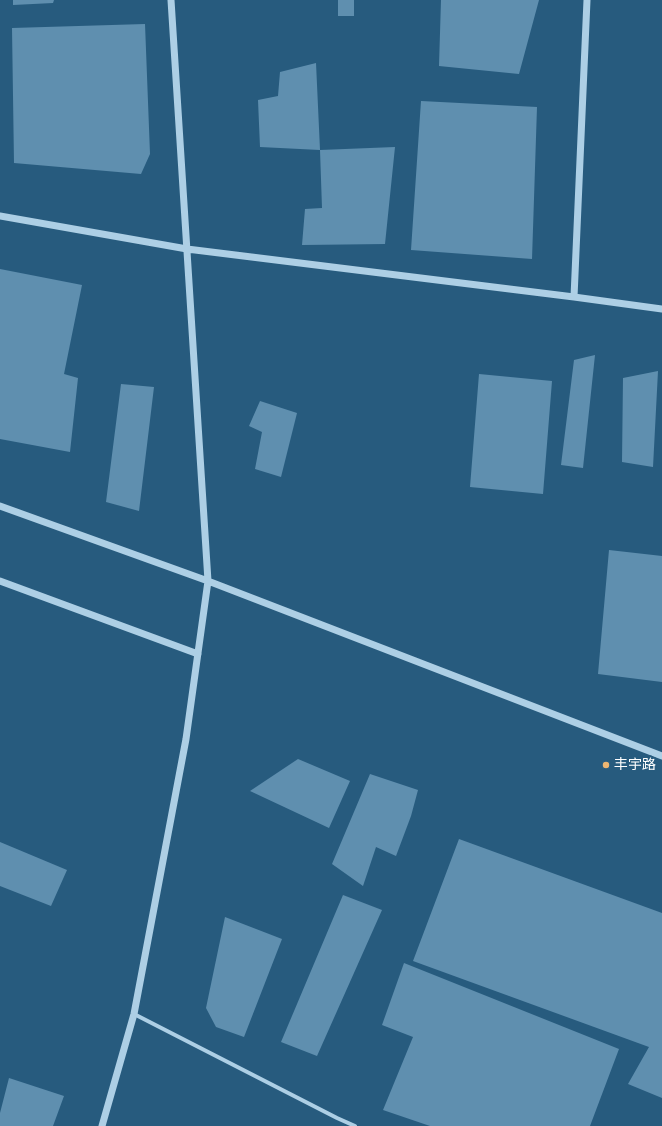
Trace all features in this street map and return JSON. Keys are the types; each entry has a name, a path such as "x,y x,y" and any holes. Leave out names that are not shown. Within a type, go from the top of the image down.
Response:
{"street":[{"path":"102,1126 134,1014 186,739 208,581 171,0"},
{"path":"574,297 587,0"},
{"path":"0,216 187,249 662,309"},
{"path":"0,506 208,581 662,756"},
{"path":"0,581 198,654"},
{"path":"134,1014 355,1126"}],"building":[{"path":"13,0 54,0 53,3 13,5"},
{"path":"338,0 354,0 354,16 338,16"},
{"path":"441,0 539,0 519,74 439,66"},
{"path":"145,24 150,154 141,174 14,163 12,28"},
{"path":"316,63 320,150 260,147 258,100 278,96 280,72"},
{"path":"421,101 537,107 532,259 411,250"},
{"path":"395,147 385,244 302,245 305,209 322,208 320,150"},
{"path":"0,269 82,285 64,374 78,378 70,452 0,439"},
{"path":"595,355 583,468 561,465 574,360"},
{"path":"658,371 653,467 622,462 623,378"},
{"path":"479,374 552,381 543,494 470,487"},
{"path":"121,384 154,387 139,511 106,502"},
{"path":"260,401 297,413 281,477 255,469 262,432 249,426"},
{"path":"609,550 662,556 662,682 598,674"},
{"path":"298,759 350,781 329,828 250,791"},
{"path":"370,774 418,790 411,816 396,856 376,847 363,886 332,864"},
{"path":"459,839 662,913 662,1098 628,1084 649,1047 413,961"},
{"path":"0,842 67,870 51,906 0,886"},
{"path":"343,895 382,910 317,1056 281,1042"},
{"path":"225,917 282,939 244,1037 216,1027 206,1008"},
{"path":"404,963 619,1049 590,1126 430,1126 383,1110 413,1037 382,1025"},
{"path":"9,1078 64,1096 53,1126 0,1126 0,1113"}],"place":[{"name":"丰宇路","path":"606,765"}]}
